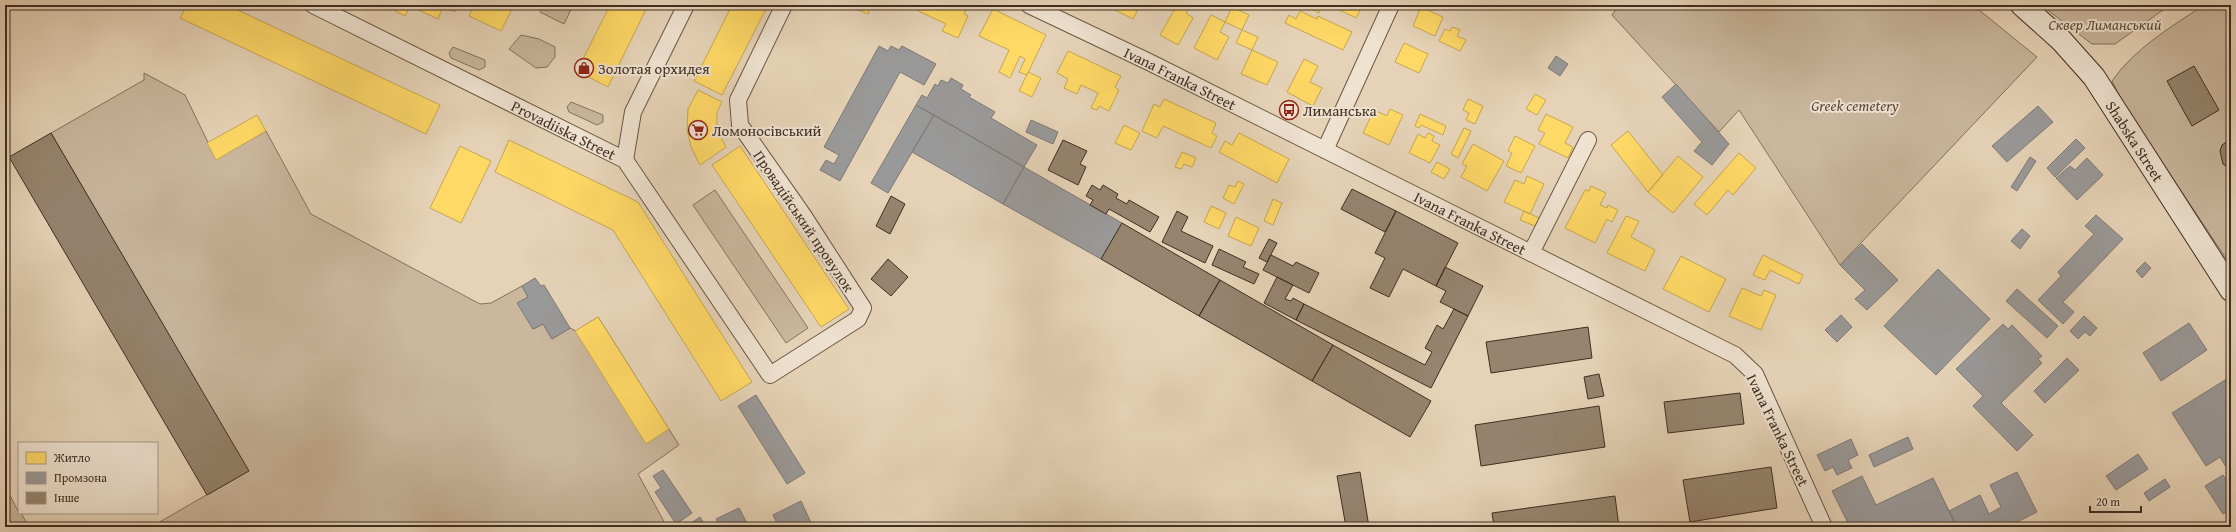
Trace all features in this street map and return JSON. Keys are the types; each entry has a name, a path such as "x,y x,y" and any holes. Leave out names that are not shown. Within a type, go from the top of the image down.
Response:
{"main road":[{"name":"Shabska Street","path":"2022,5 2061,40 2094,78 2231,290"}],"street":[{"name":"Provadiiska Street","path":"313,5 625,160 770,375"},
{"path":"625,160 633,112 686,5"},
{"name":"Провадійський провулок","path":"770,375 858,320 863,308 803,215 740,125 738,100 784,5"},
{"path":"1325,150 1391,5"},
{"name":"Ivana Franka Street","path":"1034,6 1735,355 1755,374 1824,527"},
{"path":"1531,253 1588,140"}],"green space":[{"path":"544,5 573,5 564,24 540,12"},
{"name":"Greek cemetery","path":"1619,5 1973,5 2037,57 1840,265 1739,110 1719,132 1612,15"},
{"name":"Сквер Лиманський","path":"2041,5 2170,5 2115,44 2092,44"},
{"path":"2204,5 2231,5 2231,266 2124,105 2112,81 2131,58 2143,48 2166,30"},
{"path":"521,35 539,39 555,47 555,57 547,67 536,68 509,49"},
{"path":"453,47 485,60 485,67 479,70 451,58 449,53"},
{"path":"144,73 185,95 216,159 266,131 311,214 480,304 491,303 522,286 528,297 518,303 533,329 543,324 552,339 570,328 576,331 598,317 679,445 638,474 667,527 151,527 248,471 51,133 144,80"},
{"path":"571,102 603,115 603,122 597,125 569,112 567,107"},
{"path":"715,190 808,328 786,343 693,205"},
{"path":"5,486 18,511 18,514 22,514 29,527 5,527"}],"building: Житло":[{"path":"187,5 227,5 440,105 426,134 180,18"},
{"path":"397,5 444,5 438,19 410,6 405,16 395,11"},
{"path":"444,5 458,5 455,12 443,7"},
{"path":"474,5 514,5 501,31 469,16"},
{"path":"610,5 648,5 608,87 577,71"},
{"path":"732,5 768,5 722,95 694,81"},
{"path":"856,5 871,5 868,14 854,8"},
{"path":"914,5 968,5 964,14 968,16 958,38 942,31 946,24 912,8"},
{"path":"1110,5 1140,5 1133,19 1109,7"},
{"path":"1177,5 1191,5 1186,13 1193,18 1178,45 1160,35"},
{"path":"1304,5 1322,5 1319,13"},
{"path":"1329,5 1363,5 1356,18"},
{"path":"1232,7 1249,15 1242,30 1225,22"},
{"path":"1421,7 1443,17 1435,36 1413,26"},
{"path":"993,9 1046,35 1027,75 1019,72 1025,59 1020,56 1010,78 999,72 1009,50 979,36"},
{"path":"1300,11 1317,19 1318,16 1352,32 1343,50 1285,23 1289,15 1296,19"},
{"path":"1211,15 1225,22 1220,32 1229,37 1217,60 1194,48"},
{"path":"1452,27 1460,30 1457,36 1466,40 1460,51 1439,41 1445,29 1450,31"},
{"path":"1242,30 1258,37 1252,50 1236,43"},
{"path":"1404,43 1428,54 1419,73 1395,62"},
{"path":"1252,50 1278,62 1267,85 1241,74"},
{"path":"1068,51 1121,76 1115,87 1119,90 1109,111 1099,106 1097,110 1091,108 1098,93 1081,85 1077,94 1064,88 1068,79 1057,73"},
{"path":"1304,59 1318,66 1310,82 1322,88 1313,106 1287,92"},
{"path":"1028,72 1041,78 1032,97 1019,91"},
{"path":"698,90 722,102 717,112 717,124 720,136 726,147 700,165 691,147 687,129 688,109"},
{"path":"1535,94 1546,100 1537,115 1526,109"},
{"path":"1164,99 1216,123 1212,133 1217,136 1211,148 1163,126 1157,138 1142,131 1154,104 1160,107"},
{"path":"1468,99 1483,106 1475,124 1466,120 1469,113 1463,110"},
{"path":"1390,109 1403,115 1389,145 1363,133 1374,110 1387,116"},
{"path":"1420,114 1446,126 1443,135 1421,125 1419,128 1415,126"},
{"path":"1546,114 1573,127 1565,143 1573,147 1568,158 1539,144 1545,133 1538,130"},
{"path":"257,115 266,131 216,160 207,143"},
{"path":"1124,125 1140,133 1131,150 1115,143"},
{"path":"1464,128 1471,131 1458,158 1451,154"},
{"path":"1628,131 1663,175 1648,192 1611,145"},
{"path":"1239,133 1289,159 1277,183 1219,152 1225,141 1232,145"},
{"path":"1428,133 1434,136 1432,141 1440,145 1430,163 1409,153 1418,134 1425,138"},
{"path":"1515,136 1535,146 1521,173 1506,166 1512,153 1508,151"},
{"path":"509,140 638,202 752,382 721,401 613,230 495,172"},
{"path":"1473,144 1504,161 1487,191 1461,177 1467,166 1462,164"},
{"path":"460,146 491,161 461,223 430,208"},
{"path":"740,146 849,309 821,327 712,165"},
{"path":"1182,152 1196,158 1192,167 1184,164 1181,169 1175,167"},
{"path":"1739,153 1756,168 1733,195 1728,190 1707,215 1694,204"},
{"path":"1678,156 1703,177 1673,213 1648,192"},
{"path":"1437,162 1450,169 1444,179 1431,172"},
{"path":"1527,176 1544,184 1530,214 1504,202 1515,180 1524,184"},
{"path":"1238,181 1244,184 1234,204 1223,198 1229,185 1235,187"},
{"path":"1591,186 1606,193 1600,205 1607,208 1608,205 1618,210 1612,222 1607,219 1595,243 1565,228 1585,190 1589,191"},
{"path":"1273,199 1282,203 1273,225 1264,221"},
{"path":"1211,206 1226,213 1219,229 1204,222"},
{"path":"1524,211 1539,218 1535,226 1520,220"},
{"path":"1626,216 1639,221 1631,237 1655,250 1645,271 1607,253"},
{"path":"1236,217 1259,228 1251,246 1228,236"},
{"path":"1763,255 1803,275 1799,284 1770,270 1765,280 1753,275"},
{"path":"1681,256 1726,279 1709,312 1663,289"},
{"path":"1742,288 1761,296 1764,290 1776,295 1761,330 1729,316"},
{"path":"598,317 669,429 646,444 575,331"}],"building: Промзона":[{"path":"879,46 888,51 891,46 899,50 902,46 936,64 924,85 900,72 840,181 820,170 826,160 834,164 839,155 824,147"},
{"path":"1556,56 1568,64 1560,76 1548,68"},
{"path":"951,78 963,85 961,89 971,95 969,97 995,112 991,118 1037,145 1024,167 916,105 922,95 927,98 935,84 938,86 941,80 948,83"},
{"path":"1676,84 1729,144 1712,165 1694,151 1702,142 1662,97"},
{"path":"916,105 934,115 888,193 871,183"},
{"path":"2038,106 2053,122 2007,162 1992,146"},
{"path":"934,115 1024,167 1003,204 912,152"},
{"path":"1031,120 1058,132 1053,144 1026,132"},
{"path":"2076,139 2085,148 2055,177 2047,168"},
{"path":"2030,157 2036,161 2017,191 2011,187"},
{"path":"2087,158 2103,175 2077,200 2056,178 2070,166 2075,170"},
{"path":"1024,167 1122,223 1101,259 1003,204"},
{"path":"2096,215 2123,239 2063,302 2074,312 2063,324 2038,300 2061,276 2058,272 2094,234 2085,226"},
{"path":"2022,229 2030,236 2020,249 2011,241"},
{"path":"1862,244 1898,280 1867,310 1855,299 1865,290 1840,265"},
{"path":"2145,262 2151,268 2142,278 2136,271"},
{"path":"1938,269 1990,319 1936,375 1884,326"},
{"path":"535,278 541,286 544,285 570,328 552,339 543,324 533,329 517,303 528,297 522,286"},
{"path":"2017,289 2058,326 2047,338 2006,301"},
{"path":"1841,315 1852,327 1837,342 1825,330"},
{"path":"2084,316 2097,328 2090,336 2085,332 2078,339 2070,331"},
{"path":"2189,323 2207,350 2161,381 2143,353"},
{"path":"2003,324 2008,329 2012,325 2042,356 2038,359 2042,363 2001,403 2033,435 2017,451 1973,406 1983,396 1956,369"},
{"path":"2067,358 2079,370 2045,403 2034,391"},
{"path":"2230,377 2231,475 2220,457 2206,466 2172,413"},
{"path":"756,395 805,473 787,484 738,406"},
{"path":"1908,437 1913,449 1874,467 1869,455"},
{"path":"1851,439 1858,455 1848,460 1852,468 1837,475 1833,467 1825,471 1817,455"},
{"path":"2138,454 2148,469 2116,490 2106,476"},
{"path":"663,470 692,513 676,524 655,492 661,488 653,476"},
{"path":"2017,472 2037,512 2007,527 1952,527 1956,525 1949,511 1980,495 1989,514 2001,507 1990,485"},
{"path":"2223,475 2231,488 2231,509 2223,514 2205,486"},
{"path":"1862,476 1876,505 1933,478 1956,525 1952,527 1850,527 1832,491"},
{"path":"2165,479 2170,487 2149,501 2144,493"},
{"path":"801,501 813,527 779,527 773,515"},
{"path":"739,508 749,527 720,527 716,519"},
{"path":"700,517 706,527 685,527"}],"building: Інше":[{"path":"2194,66 2219,110 2192,126 2167,81"},
{"path":"51,133 249,471 207,495 9,157"},
{"path":"2231,139 2231,170 2223,164 2220,151 2222,145"},
{"path":"1063,140 1087,151 1080,164 1086,167 1078,185 1048,170"},
{"path":"1092,185 1100,190 1103,185 1118,194 1116,198 1127,204 1129,200 1159,217 1150,232 1109,209 1106,214 1090,205 1093,200 1086,196"},
{"path":"1352,189 1396,211 1385,232 1341,209"},
{"path":"891,196 905,204 890,234 876,226"},
{"path":"1177,211 1188,217 1181,231 1213,246 1205,263 1162,242"},
{"path":"1396,211 1458,243 1436,286 1403,269 1389,297 1370,288 1385,258 1375,253"},
{"path":"1122,223 1220,280 1199,316 1101,259"},
{"path":"1269,239 1277,243 1267,262 1259,258"},
{"path":"1219,249 1246,262 1243,267 1259,274 1254,284 1212,265"},
{"path":"1271,255 1293,266 1296,262 1319,273 1309,293 1263,270"},
{"path":"888,259 908,277 891,296 871,279"},
{"path":"1445,267 1483,286 1468,316 1440,302 1446,291 1436,286"},
{"path":"1277,277 1293,285 1285,299 1291,301 1293,298 1304,304 1296,320 1264,303"},
{"path":"1220,280 1333,345 1312,381 1199,316"},
{"path":"1304,304 1425,365 1432,352 1425,348 1437,325 1443,329 1454,309 1468,316 1431,388 1296,320"},
{"path":"1588,327 1592,358 1491,373 1486,342"},
{"path":"1333,345 1431,401 1410,437 1312,381"},
{"path":"1599,374 1604,396 1588,399 1584,377"},
{"path":"1740,393 1744,424 1668,433 1664,402"},
{"path":"1599,406 1605,447 1481,466 1475,425"},
{"path":"1771,467 1777,508 1690,522 1683,480"},
{"path":"1360,472 1369,527 1346,527 1337,476"},
{"path":"1615,496 1619,527 1494,527 1492,513"}],"place":[{"name":"Золотая орхидея","path":"584,68"},
{"name":"Лиманська","path":"1289,110"},
{"name":"Ломоносівський","path":"698,130"}]}
